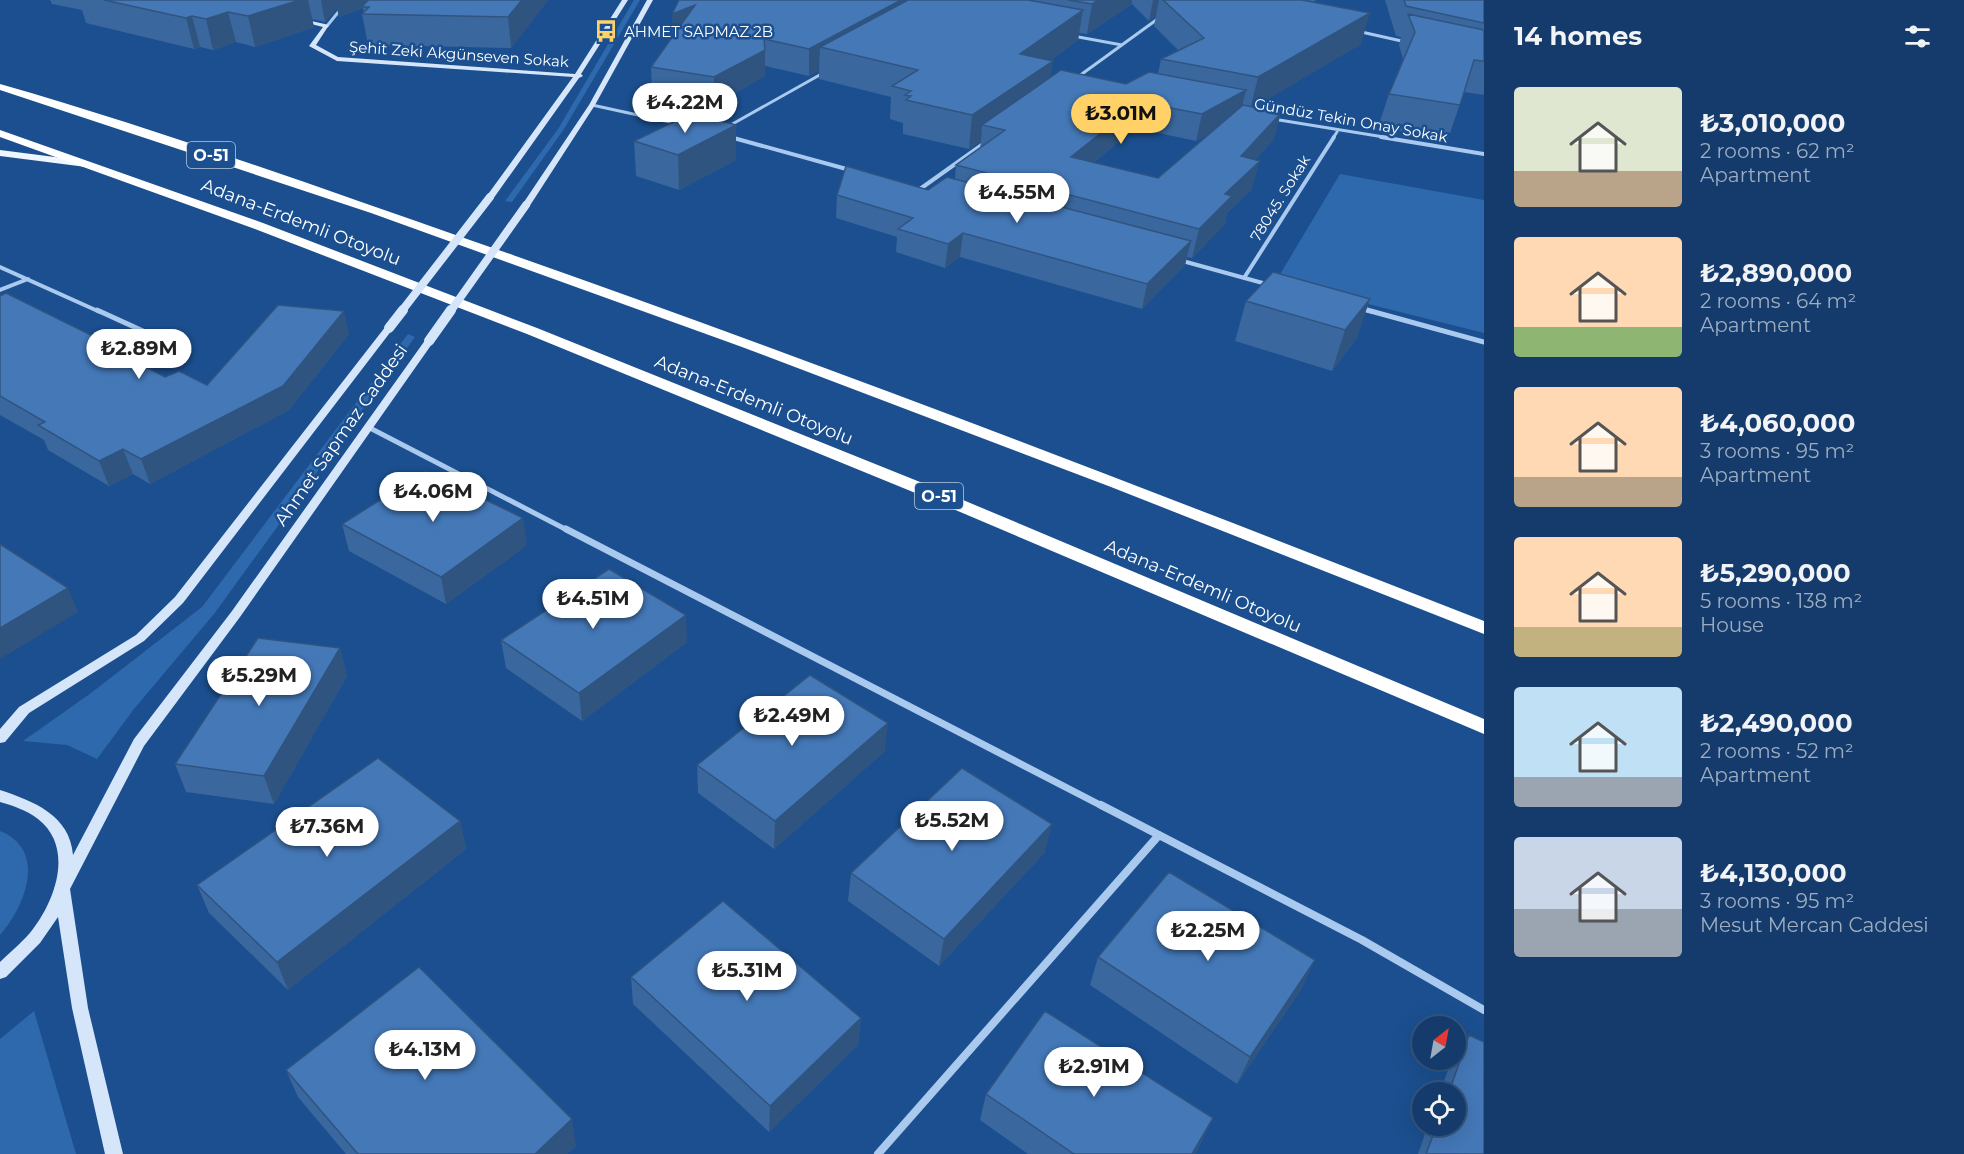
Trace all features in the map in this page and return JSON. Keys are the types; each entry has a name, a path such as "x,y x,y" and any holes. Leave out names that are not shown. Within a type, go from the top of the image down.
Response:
{"highway":[{"name":"Adana-Erdemli Otoyolu","path":"0,87 146,133 420,227 758,348 1269,542 1484,628"},
{"name":"Adana-Erdemli Otoyolu","path":"0,133 89,164 532,331 919,488 1484,727"}],"main road":[{"name":"Ahmet Sapmaz Caddesi","path":"0,738 24,710 140,638 179,600 540,133 579,76 625,0"},
{"name":"Ahmet Sapmaz Caddesi","path":"0,972 40,932 139,743 236,614 526,205 592,105 650,0"},
{"name":"Şehit Zeki Akgünseven Sokak","path":"294,19 327,26 312,46 337,59 579,76"},
{"path":"0,153 89,164"},
{"path":"0,796 20,800 45,814 61,834 67,860 62,890 80,1008 114,1154"}],"street":[{"path":"327,26 348,0"},
{"path":"1068,84 1161,16"},
{"path":"1356,31 1412,44"},
{"path":"1063,34 1122,45"},
{"path":"724,128 828,70"},
{"path":"1072,80 1080,82"},
{"path":"592,105 687,126"},
{"name":"Gündüz Tekin Onay Sokak","path":"1268,118 1336,132 1484,154"},
{"name":"78045. Sokak","path":"1244,278 1336,132"},
{"path":"722,135 861,172"},
{"path":"920,189 993,137"},
{"path":"913,187 929,191"},
{"path":"1168,257 1274,286"},
{"path":"0,267 189,352"},
{"path":"0,290 28,279"},
{"path":"1351,306 1484,342"},
{"path":"368,427 1362,940 1484,1010"},
{"path":"878,1154 1159,835"}],"shaded area":[{"path":"634,0 640,0 564,129 512,202 505,201 558,129"},
{"path":"1340,174 1484,200 1484,333 1276,281"},
{"path":"408,334 415,337 214,614 134,709 97,759 67,745 23,741 91,693 202,607"},
{"path":"0,831 15,840 24,851 28,865 24,895 0,935"},
{"path":"34,1011 76,1154 0,1154 0,1039"}],"building":[{"path":"104,0 300,0 248,16 228,12 206,19 192,16 186,18"},
{"path":"368,0 522,0 508,17 362,14 369,7 362,7"},
{"path":"679,0 901,0 809,49 764,39 765,50 714,77 651,67 695,5 672,14"},
{"path":"908,0 1028,0 1083,10 1020,54 1053,61 972,115 906,100 911,96 905,95 911,91 892,86 918,70 820,47"},
{"path":"1068,0 1098,0 1092,4"},
{"path":"1163,0 1302,0 1370,13 1258,77 1161,59 1204,38"},
{"path":"1404,0 1484,0 1484,23 1406,6"},
{"path":"1408,14 1484,30 1484,61 1474,60 1460,105 1389,94 1415,32"},
{"path":"1061,70 1126,84 1149,72 1246,90 1202,114 1140,102 1071,157 1158,178 1243,105 1281,113 1241,156 1260,161 1225,194 1232,196 1199,229 956,165 1005,130 982,125"},
{"path":"692,113 736,125 678,155 634,141"},
{"path":"846,166 928,190 947,177 1191,241 1147,284 963,233 948,244 898,229 913,218 837,195"},
{"path":"1273,272 1370,299 1345,330 1246,301"},
{"path":"6,293 97,338 94,340 165,377 179,371 207,385 278,305 344,311 283,386 141,459 123,449 99,461 38,425 45,422 0,396 0,296"},
{"path":"426,471 523,518 441,577 342,524"},
{"path":"0,544 68,588 0,628"},
{"path":"609,569 686,615 579,693 501,640"},
{"path":"258,638 340,648 264,776 175,764"},
{"path":"810,675 888,723 775,821 697,765"},
{"path":"378,758 460,821 277,962 197,885"},
{"path":"962,768 1052,824 944,939 851,873"},
{"path":"1169,872 1315,960 1250,1057 1098,957"},
{"path":"723,901 861,1018 770,1106 631,977"},
{"path":"419,967 572,1119 535,1154 358,1154 286,1070"},
{"path":"1045,1011 1213,1118 1192,1154 1074,1154 986,1094"},
{"path":"1469,1035 1484,1042 1484,1154 1426,1154 1433,1136 1466,1136 1466,1082 1453,1082 1457,1070 1466,1070 1466,1044"}],"place":[{"name":"AHMET SAPMAZ 2B","path":"606,31"}]}
